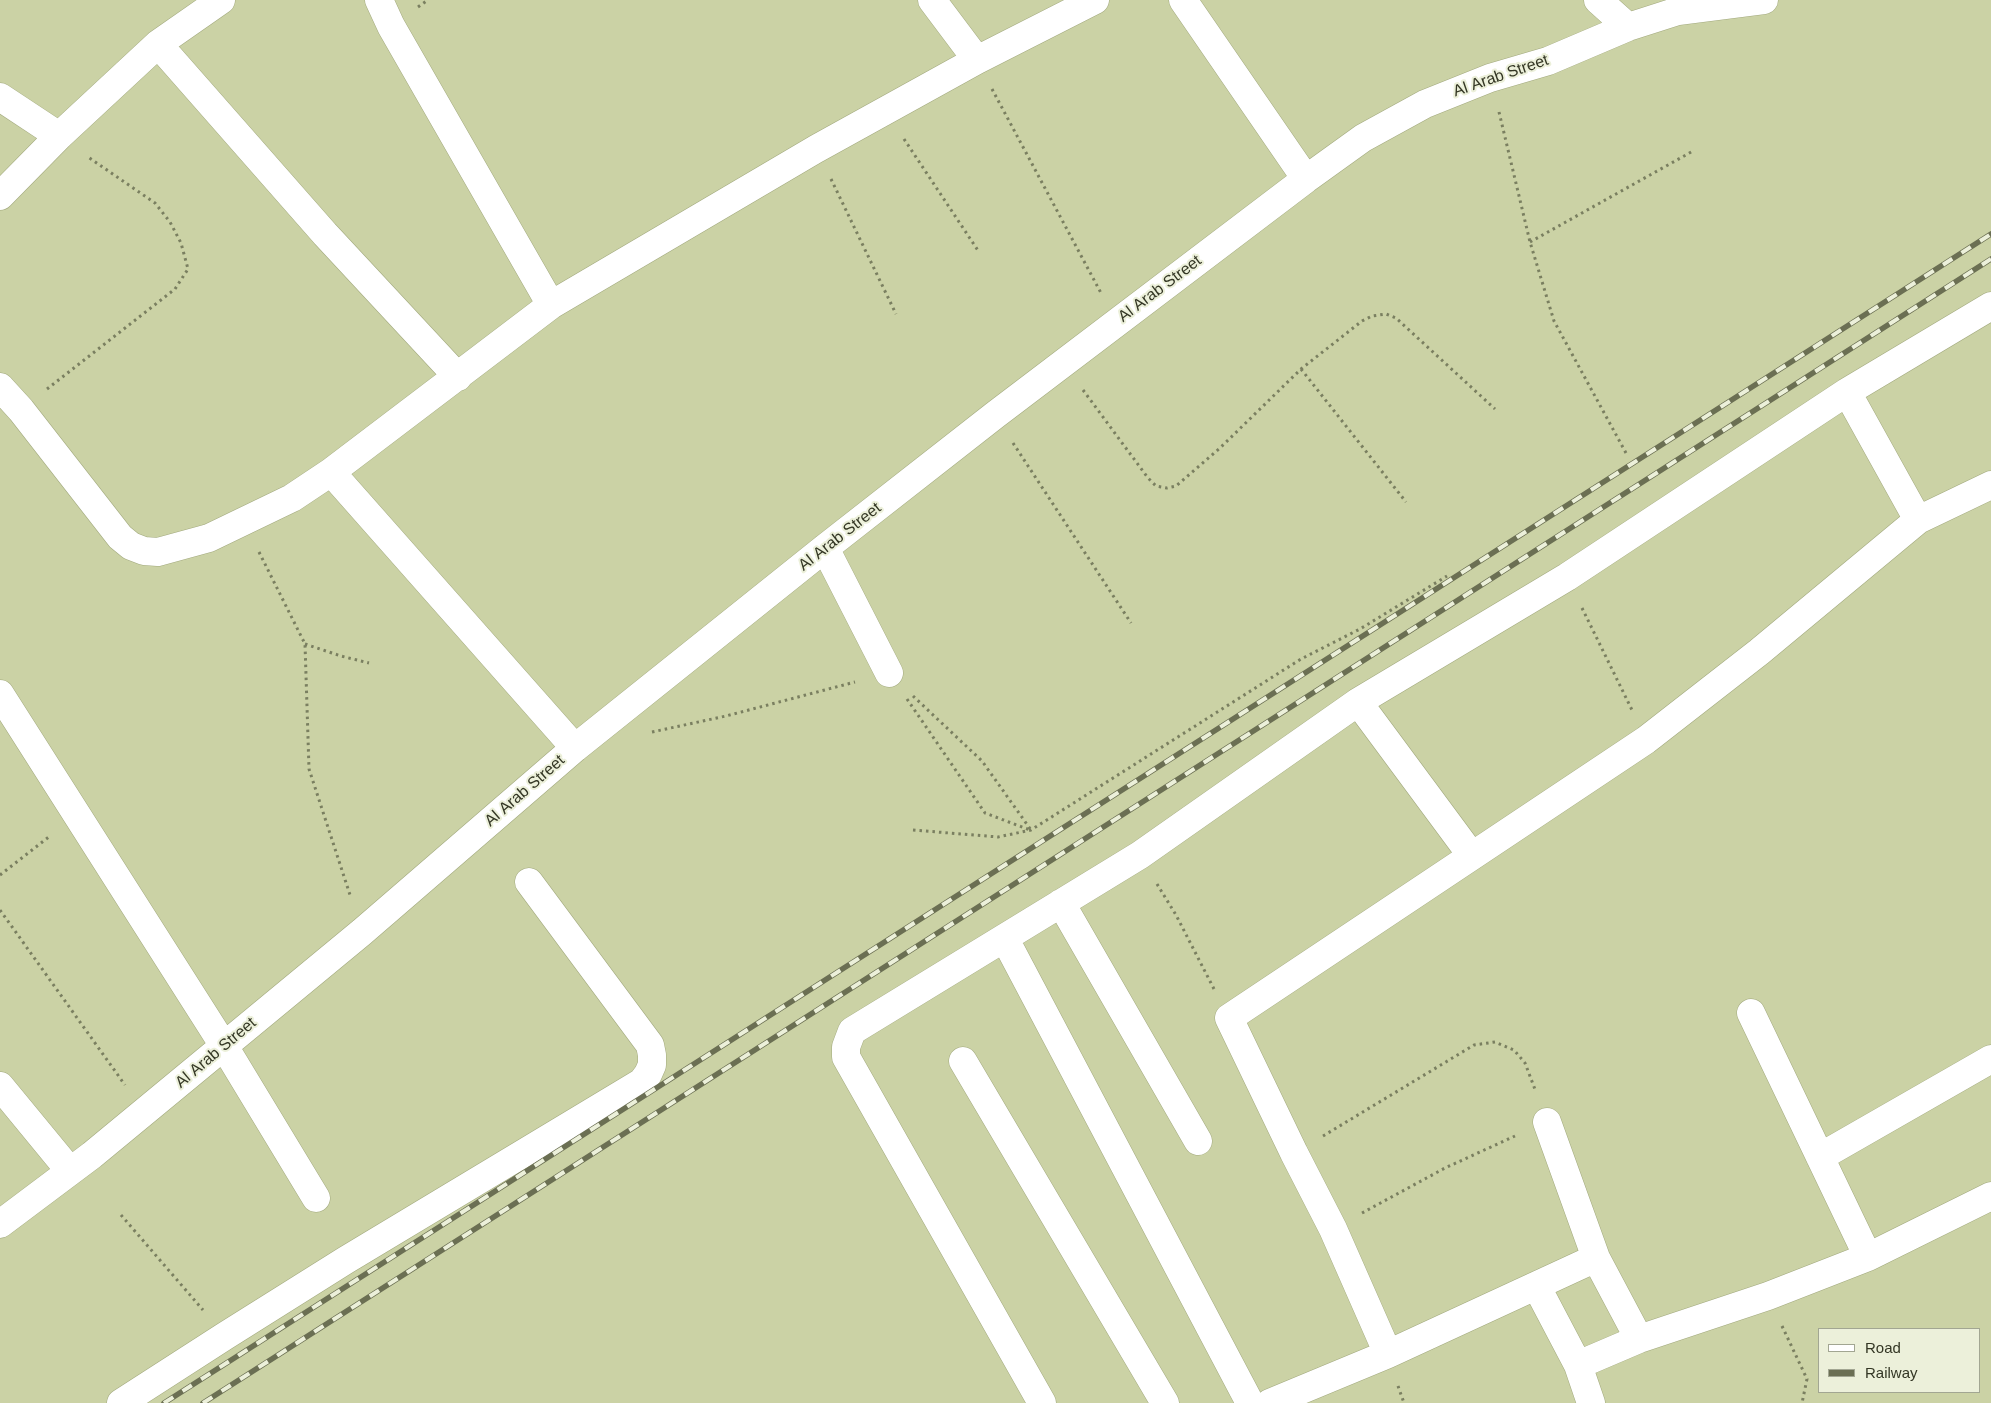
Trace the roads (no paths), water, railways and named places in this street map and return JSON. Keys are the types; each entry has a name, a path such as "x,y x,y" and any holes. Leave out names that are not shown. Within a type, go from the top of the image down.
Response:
{"street":[{"path":"0,196 58,136 158,44 221,0"},
{"path":"379,0 391,26 551,305"},
{"path":"932,0 977,60"},
{"path":"0,387 21,410 120,537 131,546 144,551 158,552 209,538 244,523 292,498 331,472 551,305 816,149 977,60 1095,0"},
{"path":"1183,0 1306,179"},
{"path":"1598,0 1628,28"},
{"name":"Al Arab Street","path":"0,1224 145,1112 362,932 574,748 825,548 1063,363 1363,138 1425,104 1490,78 1548,61 1628,28 1678,11 1764,0"},
{"path":"158,44 325,234 458,377"},
{"path":"0,97 58,136"},
{"path":"1042,1403 846,1057 849,1037 857,1028 1140,855 1358,702 1567,577 1847,392 1991,306"},
{"path":"1847,392 1918,520"},
{"path":"331,472 574,748"},
{"path":"1388,1354 1333,1229 1229,1018 1646,740 1759,652 1918,520 1991,485"},
{"path":"825,548 889,673"},
{"path":"0,694 224,1046 316,1198"},
{"path":"1358,702 1472,856"},
{"path":"121,1403 346,1260 642,1082 652,1065 650,1045 529,882"},
{"path":"1061,903 1198,1141"},
{"path":"1005,939 1250,1403"},
{"path":"1751,1013 1868,1257"},
{"path":"1820,1157 1991,1059"},
{"path":"963,1061 1165,1403"},
{"path":"0,1086 70,1171"},
{"path":"1547,1122 1596,1258 1639,1339"},
{"path":"1578,1365 1639,1339 1768,1296 1868,1257 1991,1196"},
{"path":"1270,1403 1388,1354 1537,1287 1596,1258"},
{"path":"1537,1287 1578,1365 1590,1403"}],"railway":[{"path":"164,1403 1991,234"},
{"path":"203,1403 1991,259"}]}
